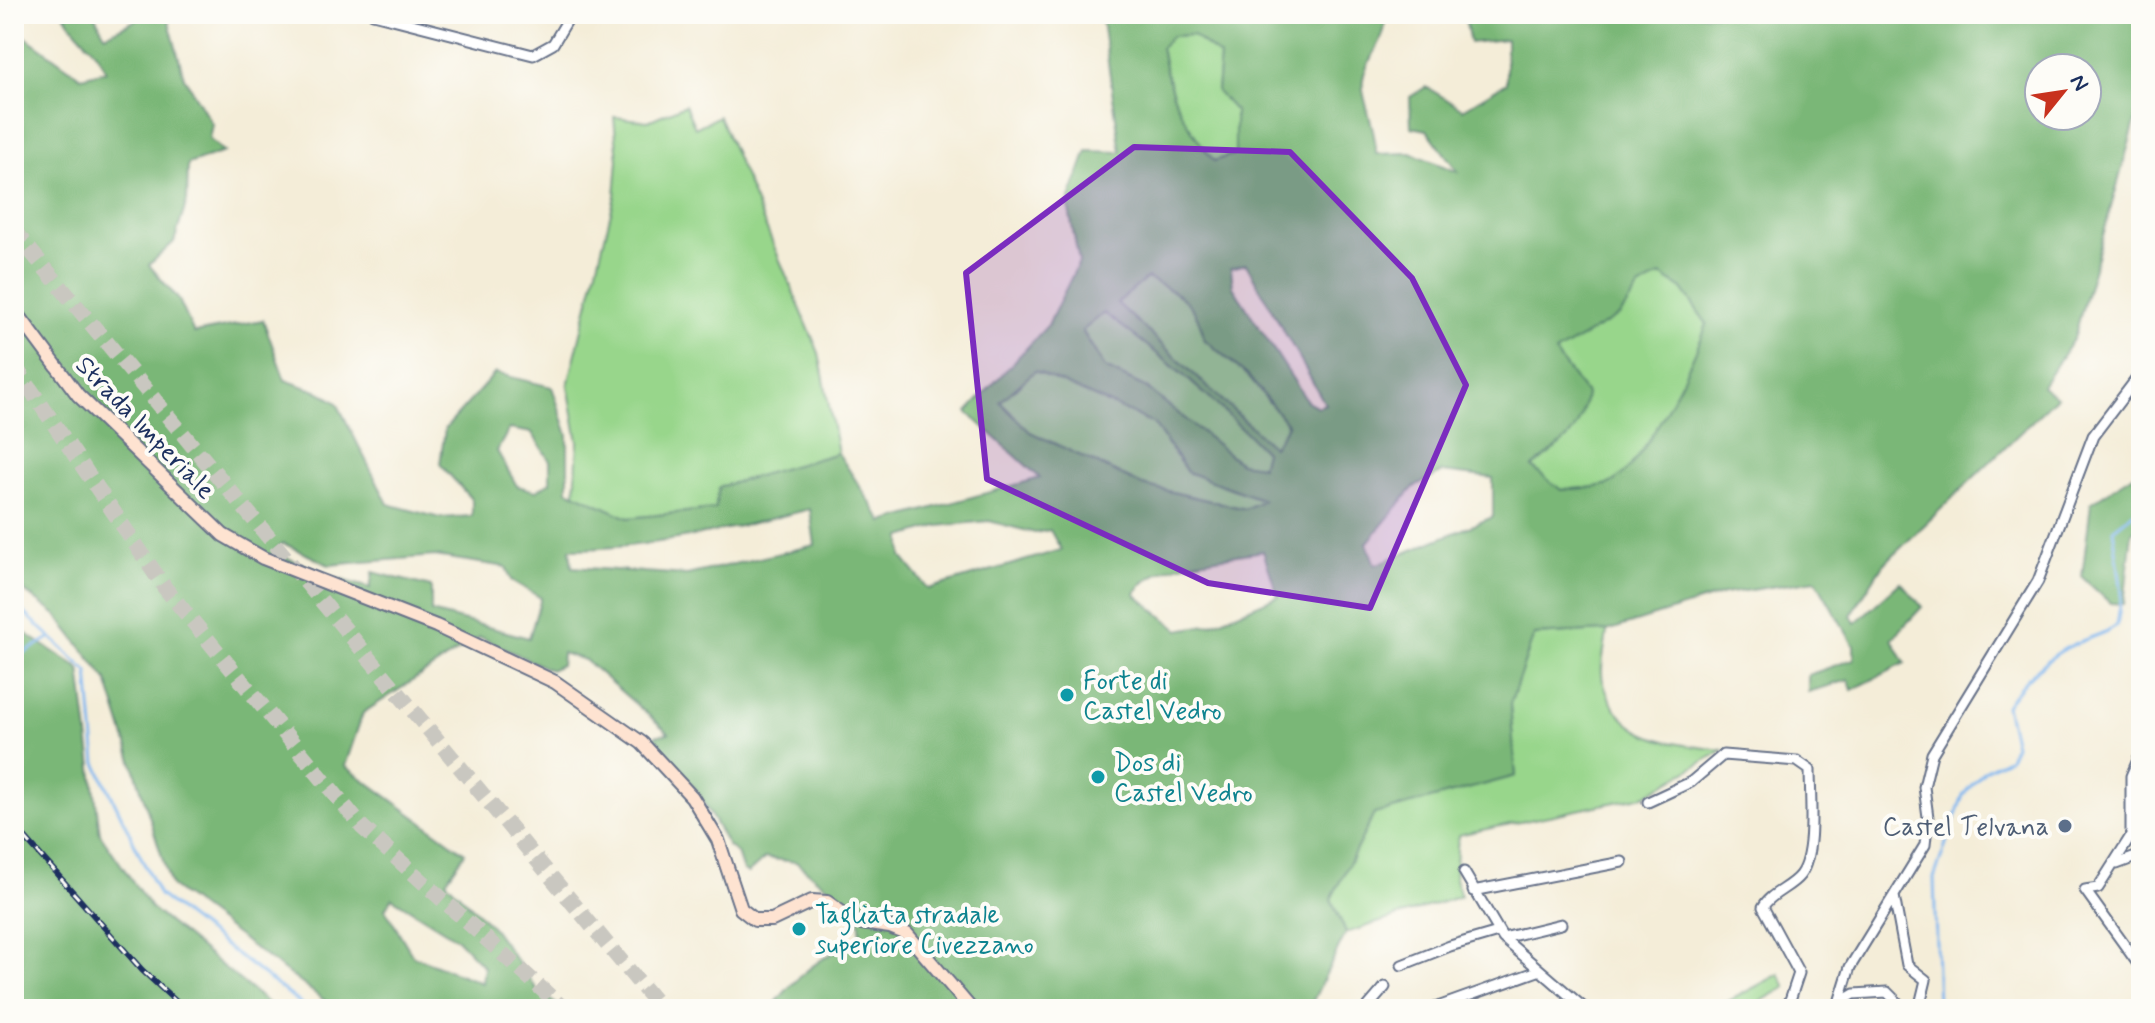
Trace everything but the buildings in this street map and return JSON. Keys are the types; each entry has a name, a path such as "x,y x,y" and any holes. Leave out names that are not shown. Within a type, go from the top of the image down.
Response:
{"street":[{"path":"373,14 533,55 553,44 571,14"},
{"name":"Strada Imperiale","path":"14,309 89,406 223,535 263,558 436,626 555,682 642,743 692,797 718,840 741,909 755,920 772,920 812,901 827,902 855,922 890,927 907,934 971,1009"},
{"path":"1835,1007 1850,967 1925,845 1928,817 1924,787 1932,754 2038,581 2093,436 2141,373"},
{"path":"2141,753 2131,776 2131,836 2117,864 2098,888 2085,890 2141,968"},
{"path":"1648,802 1691,782 1723,755 1797,761 1810,770 1808,858 1801,874 1766,901 1763,907 1763,915 1799,973 1787,1009"},
{"path":"2117,864 2141,855"},
{"path":"1473,891 1622,862"},
{"path":"1464,872 1500,935 1585,1009"},
{"path":"1894,896 1907,965 1926,980 1919,1009"},
{"path":"1402,965 1450,946 1561,924"},
{"path":"1432,1009 1538,971"},
{"path":"1366,1009 1385,987"},
{"path":"1835,1007 1854,994 1887,992 1904,1009"}],"highlighted area":[{"path":"1134,147 1290,152 1412,278 1466,385 1370,608 1208,583 987,479 966,273"}],"green space":[{"path":"64,14 94,14 105,35 149,14 167,14 184,77 212,124 209,139 224,152 188,164 187,201 174,242 149,265 179,300 194,333 263,320 285,380 322,393 337,403 388,504 440,518 472,516 472,500 440,464 445,429 495,373 552,387 568,435 568,490 628,518 715,509 719,487 838,453 883,522 1040,478 967,412 1048,325 1079,262 1068,204 1087,151 1121,152 1101,14 1384,14 1384,32 1363,79 1376,154 1411,153 1458,172 1427,130 1411,127 1410,97 1426,87 1463,109 1506,83 1506,39 1470,43 1464,14 2141,14 2141,119 2138,112 2074,338 2042,386 2057,397 1882,566 1851,615 1855,623 1901,582 1922,607 1892,639 1905,663 1852,690 1849,680 1808,692 1808,675 1854,659 1854,646 1816,580 1724,594 1607,631 1534,635 1510,704 1516,776 1374,814 1331,899 1346,933 1309,1009 771,1009 811,967 861,940 859,913 796,862 765,858 748,873 743,871 737,853 728,846 700,796 672,757 650,737 669,733 585,660 562,653 561,665 550,670 480,637 363,713 345,766 465,853 446,881 493,928 539,992 563,1009 336,1009 171,886 107,680 56,615 14,583 14,77 23,73 14,63 14,24 20,33 81,77 106,71","holes":["1192,35 1220,56 1217,92 1235,111 1235,154 1214,161 1193,133 1173,95 1161,47 1172,36","1246,264 1325,404 1318,407 1307,401 1233,287 1231,268","1661,275 1682,289 1707,324 1666,411 1624,474 1600,486 1561,490 1532,467 1575,429 1586,394 1555,353 1620,315 1639,288","1147,278 1178,294 1197,316 1204,339 1248,376 1288,425 1273,447 1117,303","1104,313 1147,345 1227,414 1265,452 1261,466 1240,463 1147,388 1105,368 1082,331","1035,371 1153,423 1187,472 1263,500 1245,509 1142,485 1030,432 1000,402","509,429 532,433 550,461 550,482 536,491 517,486 497,451","1442,472 1493,478 1493,517 1375,565 1367,543 1413,488","810,509 815,545 687,575 572,567 570,549 661,542","989,521 1035,533 1050,530 1061,550 928,589 902,557 902,537 938,526","283,543 329,565 435,556 506,567 511,580 541,598 529,638 431,612 431,587 373,572 370,588 331,577 274,552","1263,551 1278,596 1212,624 1179,630 1135,594 1144,583 1173,567","392,898 456,938 484,967 482,983 413,956 385,909"]},
{"path":"1192,35 1220,56 1217,91 1235,111 1235,154 1214,161 1179,108 1161,47 1172,36"},
{"path":"685,105 695,128 719,116 819,353 838,453 719,487 715,509 628,518 575,494 578,442 568,385 615,196 618,160 614,117 648,121"},
{"path":"1661,275 1682,289 1707,324 1691,361 1652,436 1624,474 1606,486 1561,490 1532,467 1568,438 1586,394 1555,353 1620,315 1639,288"},
{"path":"1147,278 1178,294 1192,307 1204,339 1248,376 1288,425 1272,448 1117,303"},
{"path":"1104,313 1188,379 1247,433 1266,452 1261,466 1240,464 1147,388 1105,368 1082,330"},
{"path":"1034,370 1153,423 1187,472 1264,500 1245,509 1142,485 1030,432 1000,402"},
{"path":"2141,470 2141,524 2132,532 2124,604 2110,603 2082,577 2091,503"},
{"path":"14,626 80,669 100,834 151,908 275,1009 14,1009"},
{"path":"1607,631 1602,675 1611,701 1621,717 1650,736 1684,745 1723,750 1644,796 1458,835 1455,879 1461,896 1346,933 1331,899 1374,814 1516,776 1510,704 1534,635"},
{"path":"1779,974 1786,987 1747,1009 1714,1009"}],"waterway":[{"path":"1938,1007 1934,878 1963,795 1984,771 2009,758 2015,745 2006,706 2019,688 2057,654 2117,625 2122,593 2113,529 2141,507"},
{"path":"14,603 88,672 96,763 159,895 308,1009"},
{"path":"14,659 51,637"}],"tunnel":[{"path":"14,231 661,1009"},
{"path":"14,365 165,588 362,827 564,1009"}],"railway":[{"path":"25,838 142,970 184,1009"}],"place":[{"name":"Forte di Castel Vedro","path":"1067,695"},
{"name":"Dos di Castel Vedro","path":"1098,777"},
{"name":"Castel Telvana","path":"2065,826"},
{"name":"Tagliata stradale superiore Civezzano","path":"799,929"}]}
